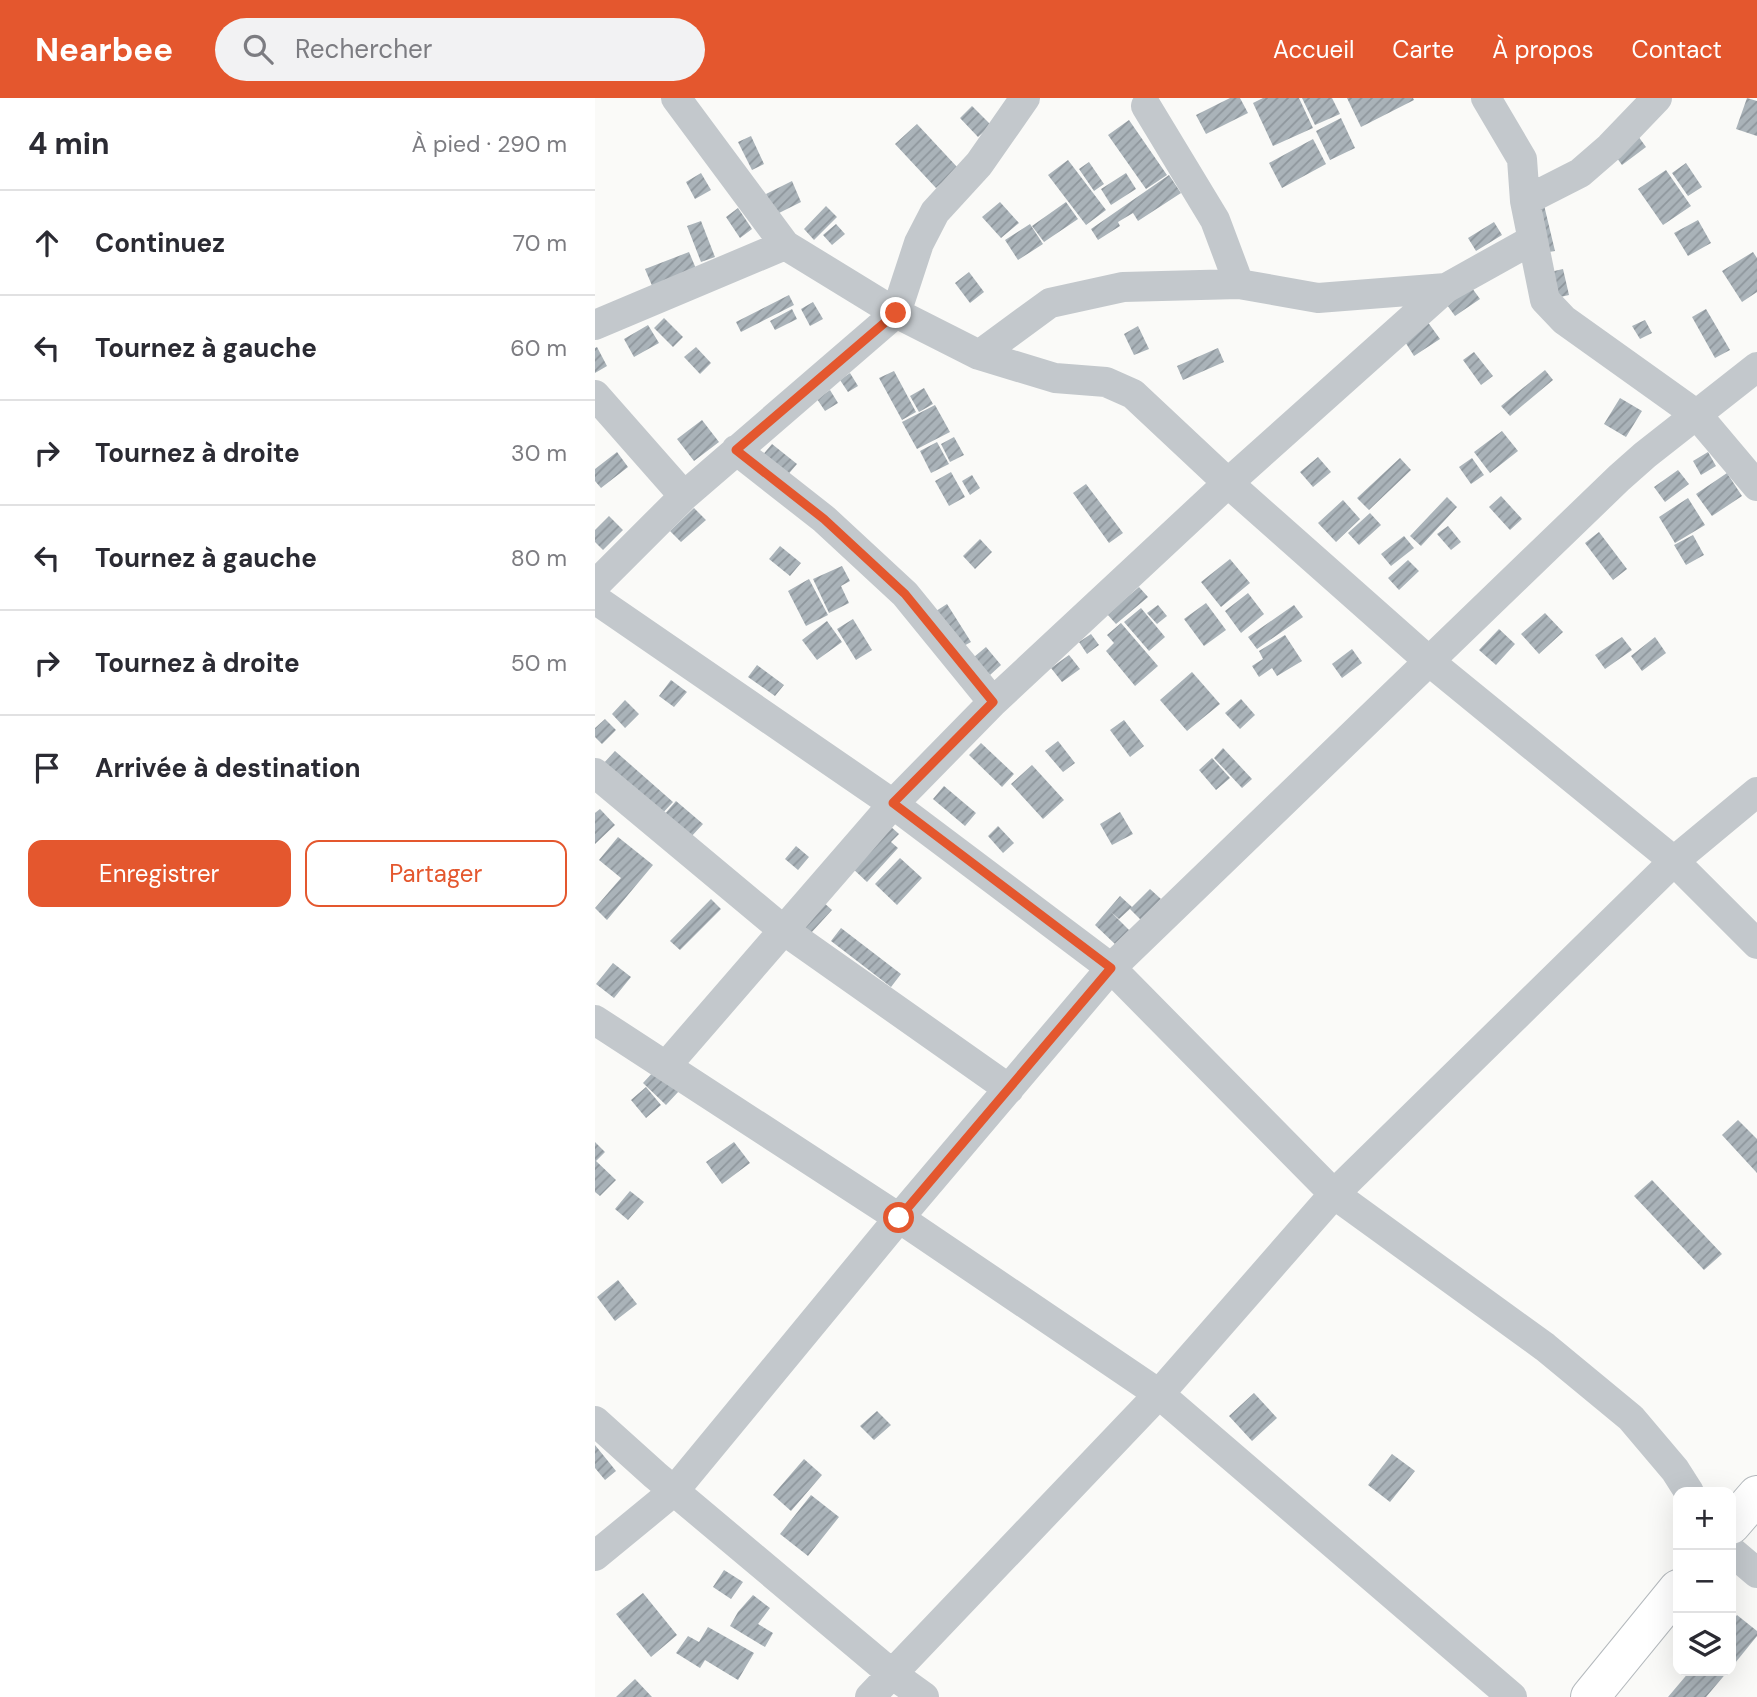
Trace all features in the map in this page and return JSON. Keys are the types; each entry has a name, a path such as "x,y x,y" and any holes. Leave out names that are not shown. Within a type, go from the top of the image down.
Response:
{"highway":[{"path":"1736,1519 1757,1495"},
{"path":"1590,1697 1673,1595"}],"street":[{"path":"676,98 785,245 896,313 979,355 1055,378 1106,382 1133,394 1228,483 1430,662 1674,861 1757,944"},
{"path":"595,586 684,496 896,313 919,243 935,212 979,164 1025,98"},
{"path":"1486,98 1522,159 1525,201 1545,300 1564,320 1697,415 1757,486"},
{"path":"1525,201 1580,173 1610,147 1657,98"},
{"path":"1146,106 1215,220 1239,284"},
{"path":"666,1066 893,803 993,702 1228,483 1446,288 1532,240"},
{"path":"595,325 785,245"},
{"path":"979,355 1051,303 1123,287 1239,284 1318,298 1446,288"},
{"path":"595,1556 674,1491 899,1218 1111,968 1619,478 1757,367"},
{"path":"595,395 684,496"},
{"path":"736,450 824,519 905,594 993,702"},
{"path":"595,599 893,803 1111,968 1334,1194 1545,1347 1631,1418 1675,1470 1686,1487"},
{"path":"595,773 782,929 1009,1089"},
{"path":"870,1697 1159,1394 1334,1194 1674,861 1757,792"},
{"path":"595,1020 899,1218 1159,1394 1512,1697"},
{"path":"595,1421 892,1674 924,1697"},
{"path":"1736,1555 1757,1573"}],"building":[{"path":"1230,98 1240,98 1248,113 1206,134 1196,115"},
{"path":"1263,98 1299,98 1313,128 1273,146 1253,103"},
{"path":"1302,98 1332,98 1340,114 1315,125"},
{"path":"1347,98 1413,98 1414,100 1361,127"},
{"path":"1747,98 1757,101 1757,136 1736,129"},
{"path":"972,106 991,125 978,137 960,118"},
{"path":"1341,118 1355,148 1330,160 1316,131"},
{"path":"1129,120 1167,175 1146,189 1108,135"},
{"path":"917,124 958,168 936,188 895,144"},
{"path":"751,136 764,164 752,170 738,142"},
{"path":"1638,136 1646,147 1622,165 1614,154"},
{"path":"1313,139 1326,164 1282,188 1269,163"},
{"path":"1068,160 1106,210 1086,225 1048,175"},
{"path":"1089,162 1104,184 1094,191 1079,169"},
{"path":"1686,163 1702,187 1688,196 1672,173"},
{"path":"1666,170 1691,206 1663,225 1638,189"},
{"path":"701,173 711,190 695,199 686,182"},
{"path":"1126,173 1136,189 1111,205 1101,189"},
{"path":"1169,175 1181,193 1138,221 1133,213 1118,222 1120,226 1098,240 1091,229"},
{"path":"792,181 801,202 775,215 766,194"},
{"path":"1000,202 1019,223 1001,238 982,217"},
{"path":"1066,202 1078,219 1044,242 1032,226"},
{"path":"1544,205 1555,251 1543,253 1532,209"},
{"path":"826,206 837,217 814,240 804,229"},
{"path":"738,208 752,229 740,238 726,217"},
{"path":"1698,220 1711,243 1688,256 1674,233"},
{"path":"701,221 715,257 701,262 687,226"},
{"path":"1494,222 1502,235 1476,251 1468,238"},
{"path":"836,224 845,234 832,245 823,235"},
{"path":"1030,224 1043,244 1018,260 1005,240"},
{"path":"689,252 697,271 653,288 645,269"},
{"path":"1753,252 1757,258 1757,292 1742,302 1722,271"},
{"path":"1563,269 1569,295 1556,298 1550,272"},
{"path":"969,272 984,292 970,303 955,283"},
{"path":"1472,288 1480,299 1455,316 1447,305"},
{"path":"789,295 794,305 741,332 736,322"},
{"path":"813,302 823,319 810,326 801,309"},
{"path":"792,309 797,319 775,330 770,321"},
{"path":"1706,309 1730,350 1715,358 1692,317"},
{"path":"664,318 683,337 673,347 654,328"},
{"path":"1645,320 1652,333 1640,339 1632,326"},
{"path":"1427,321 1440,339 1414,356 1402,337"},
{"path":"648,325 659,343 634,357 624,339"},
{"path":"1138,326 1149,349 1134,355 1124,334"},
{"path":"597,347 607,366 595,373 595,348"},
{"path":"696,347 711,363 700,374 684,357"},
{"path":"1218,348 1224,362 1183,380 1177,366"},
{"path":"1474,352 1493,376 1481,385 1463,360"},
{"path":"1545,370 1553,380 1510,416 1501,406"},
{"path":"894,371 916,412 902,420 879,378"},
{"path":"850,373 858,386 848,392 840,380"},
{"path":"924,388 933,404 919,412 910,396"},
{"path":"830,390 838,403 825,411 817,399"},
{"path":"1620,398 1642,411 1626,437 1604,424"},
{"path":"935,405 950,432 917,449 902,422"},
{"path":"702,420 719,442 694,461 677,439"},
{"path":"1502,431 1518,451 1490,473 1474,452"},
{"path":"954,437 964,455 950,462 941,444"},
{"path":"937,442 949,464 931,473 920,451"},
{"path":"772,444 797,464 785,478 760,458"},
{"path":"617,452 628,467 601,488 595,481 595,469"},
{"path":"1708,452 1716,466 1701,475 1693,461"},
{"path":"1318,457 1331,472 1313,487 1300,472"},
{"path":"1400,458 1411,470 1369,510 1357,498"},
{"path":"1472,458 1484,475 1471,484 1459,467"},
{"path":"1678,470 1689,484 1665,502 1654,487"},
{"path":"951,472 965,497 949,506 935,481"},
{"path":"1727,473 1742,496 1712,516 1696,494"},
{"path":"972,475 980,488 970,495 962,481"},
{"path":"1086,484 1123,533 1109,543 1073,493"},
{"path":"1501,496 1522,519 1510,530 1489,507"},
{"path":"1447,497 1457,507 1421,546 1410,536"},
{"path":"1688,498 1705,525 1675,543 1659,517"},
{"path":"1343,500 1360,519 1336,542 1318,523"},
{"path":"694,508 706,520 681,542 670,531"},
{"path":"1370,513 1381,525 1359,545 1348,533"},
{"path":"609,516 623,530 603,550 595,542 595,530"},
{"path":"1448,526 1461,542 1451,550 1437,534"},
{"path":"1599,532 1627,569 1613,580 1585,543"},
{"path":"1693,535 1704,555 1686,565 1674,545"},
{"path":"1404,536 1414,548 1391,566 1381,554"},
{"path":"980,539 992,552 975,569 963,556"},
{"path":"780,546 801,563 790,576 769,559"},
{"path":"1230,559 1250,583 1221,607 1201,582"},
{"path":"1408,560 1419,571 1399,590 1388,578"},
{"path":"842,566 850,581 841,586 849,603 829,613 813,579"},
{"path":"809,579 828,615 806,626 788,591"},
{"path":"1139,587 1148,597 1116,624 1107,614"},
{"path":"1248,593 1264,614 1241,633 1225,611"},
{"path":"1206,603 1226,630 1204,646 1184,619"},
{"path":"947,604 971,642 960,648 936,611"},
{"path":"1158,605 1167,616 1157,624 1147,613"},
{"path":"1294,605 1303,617 1257,649 1248,637"},
{"path":"1141,608 1165,637 1149,651 1124,622"},
{"path":"1545,613 1563,632 1539,654 1521,634"},
{"path":"853,619 872,650 856,660 837,629"},
{"path":"827,621 842,642 817,660 802,640"},
{"path":"1121,623 1158,666 1135,686 1106,651 1114,643 1107,635"},
{"path":"1499,629 1515,644 1496,665 1479,650"},
{"path":"1091,634 1099,645 1087,654 1079,642"},
{"path":"1285,635 1302,661 1277,676 1272,668 1259,677 1252,666 1263,659 1259,651"},
{"path":"1622,637 1632,650 1605,669 1595,655"},
{"path":"1655,637 1666,653 1642,671 1631,656"},
{"path":"986,647 1001,665 990,675 974,657"},
{"path":"1352,649 1362,663 1342,678 1332,664"},
{"path":"1069,655 1080,669 1062,682 1051,668"},
{"path":"757,665 784,685 775,696 748,677"},
{"path":"1192,672 1220,704 1187,731 1160,700"},
{"path":"671,680 687,692 674,707 659,696"},
{"path":"1241,699 1255,715 1240,729 1225,713"},
{"path":"625,700 639,714 625,728 612,714"},
{"path":"605,719 616,730 602,744 595,737 595,728"},
{"path":"1124,720 1144,746 1130,757 1110,730"},
{"path":"1058,741 1075,763 1063,772 1045,751"},
{"path":"981,743 1014,774 1002,787 969,755"},
{"path":"1223,748 1252,779 1242,788 1214,758"},
{"path":"615,751 673,802 661,815 603,764"},
{"path":"1212,758 1230,778 1216,790 1199,770"},
{"path":"1032,765 1064,800 1043,819 1011,784"},
{"path":"944,786 976,813 965,826 933,799"},
{"path":"676,801 703,824 689,839 663,816"},
{"path":"600,809 615,825 595,844 595,813"},
{"path":"1120,812 1133,834 1112,845 1100,824"},
{"path":"890,826 899,834 891,842 898,848 867,882 851,867"},
{"path":"998,826 1014,843 1003,853 988,836"},
{"path":"618,837 653,865 607,920 595,908 621,878 599,860"},
{"path":"796,846 809,857 798,870 785,859"},
{"path":"900,858 922,878 897,905 875,884"},
{"path":"1150,889 1161,899 1141,920 1130,909"},
{"path":"1120,896 1132,907 1119,919 1111,912 1130,931 1116,945 1095,925"},
{"path":"711,899 721,909 680,950 670,941"},
{"path":"823,902 832,910 811,933 802,925"},
{"path":"841,928 901,974 891,987 831,941"},
{"path":"613,963 631,977 614,998 596,984"},
{"path":"655,1070 679,1091 666,1105 643,1083"},
{"path":"646,1087 661,1105 646,1118 631,1100"},
{"path":"1738,1120 1757,1139 1757,1173 1722,1135"},
{"path":"595,1142 605,1152 596,1161 616,1180 600,1196 595,1192"},
{"path":"734,1142 750,1163 722,1184 706,1162"},
{"path":"1652,1180 1722,1254 1704,1270 1634,1196"},
{"path":"630,1191 644,1202 628,1220 615,1209"},
{"path":"618,1280 637,1304 615,1321 597,1297"},
{"path":"1254,1393 1277,1418 1252,1441 1229,1416"},
{"path":"877,1411 891,1425 874,1440 860,1426"},
{"path":"595,1445 616,1471 605,1480 595,1468"},
{"path":"1392,1454 1415,1471 1390,1502 1368,1485"},
{"path":"804,1459 822,1475 791,1511 773,1495"},
{"path":"811,1495 839,1517 808,1556 780,1534"},
{"path":"724,1570 743,1582 731,1599 713,1587"},
{"path":"643,1593 677,1635 651,1657 616,1614"},
{"path":"753,1595 770,1608 758,1624 773,1633 765,1647 730,1626"},
{"path":"1736,1616 1757,1631 1757,1636 1736,1662"},
{"path":"708,1627 754,1653 738,1680 705,1660 700,1668 676,1653 688,1636 699,1642"},
{"path":"1686,1676 1724,1676 1706,1697 1668,1697"},
{"path":"635,1679 652,1697 616,1697"}],"route":[{"path":"896,313 736,450 824,519 905,594 993,702 893,803 1111,968 899,1218"}]}
